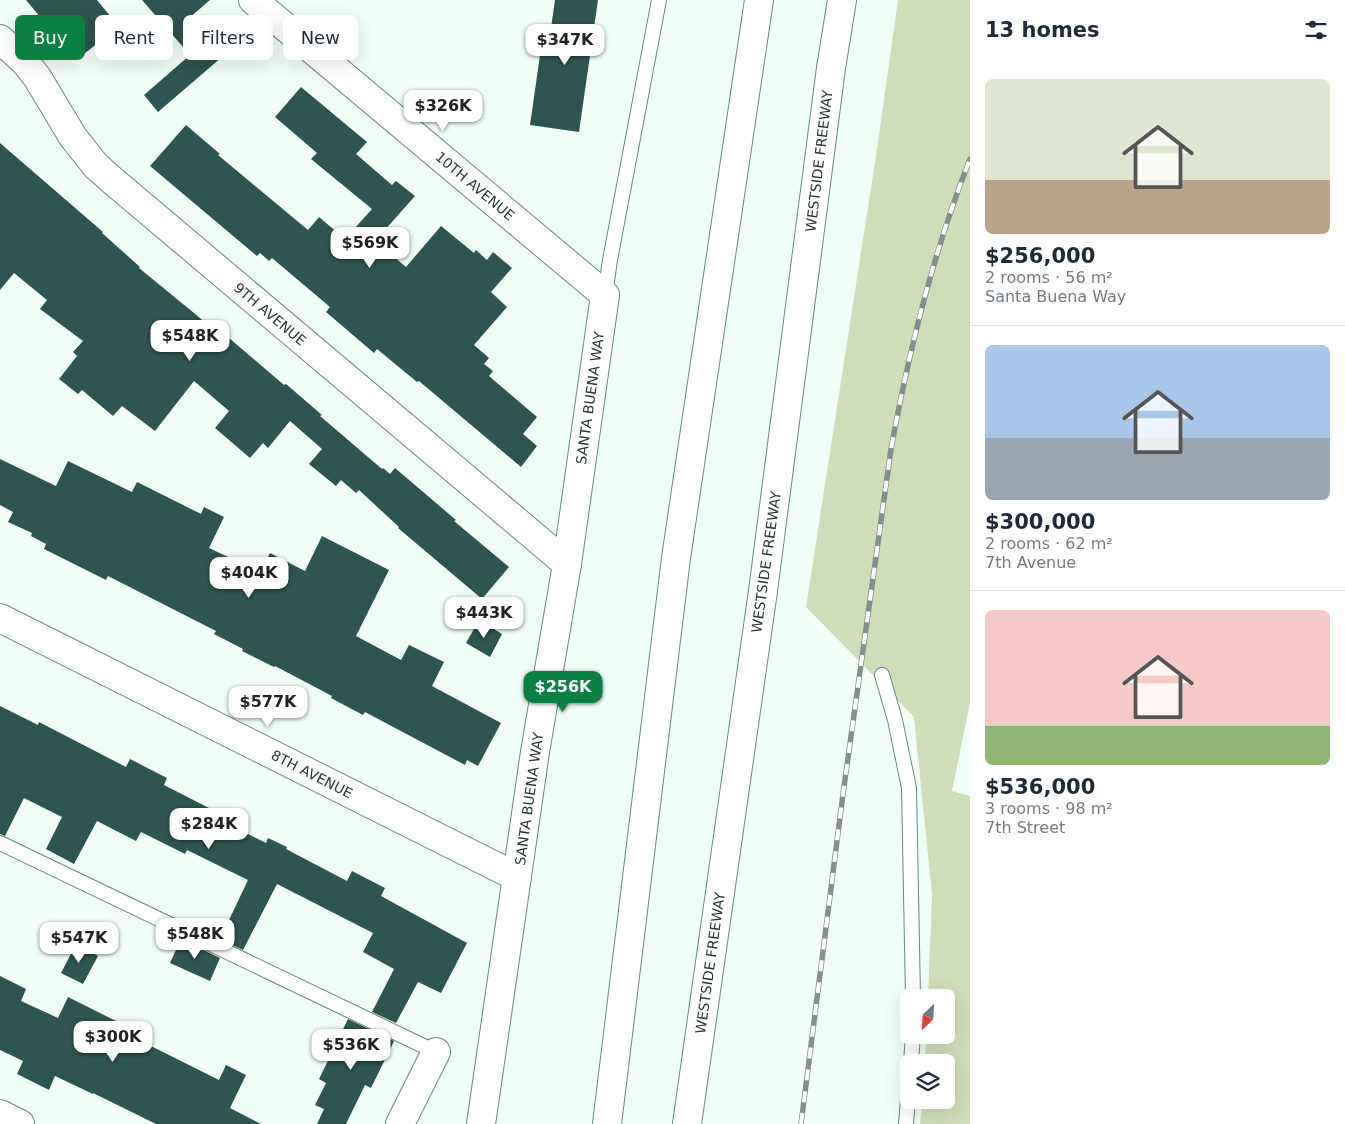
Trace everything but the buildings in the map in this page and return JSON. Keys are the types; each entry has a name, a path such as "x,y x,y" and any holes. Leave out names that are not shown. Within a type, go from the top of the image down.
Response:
{"main road":[{"name":"10TH AVENUE","path":"253,0 605,295"},
{"path":"607,1124 676,558 759,0"},
{"name":"WESTSIDE FREEWAY","path":"687,1124 763,591 831,68 842,0"},
{"name":"9TH AVENUE","path":"0,39 24,62 37,78 73,137 96,166 567,564"},
{"name":"SANTA BUENA WAY","path":"481,1124 535,752 567,564 605,295"},
{"name":"8TH AVENUE","path":"0,618 517,877"},
{"path":"400,1124 436,1052"},
{"path":"0,1114 20,1124"}],"lane":[{"path":"605,295 660,0"},
{"path":"882,675 895,720 909,788 913,989"},
{"path":"0,843 436,1052"},
{"path":"906,1124 907,1109"}],"green space":[{"path":"898,0 970,0 970,703 952,791 970,796 970,1124 920,1124 921,1109 955,1109 955,1054 925,1054 926,1044 955,1044 955,989 928,989 932,895 914,717 806,607 877,149"}],"railway":[{"path":"801,1124 843,794 891,449 923,302 933,266 970,159"}]}
